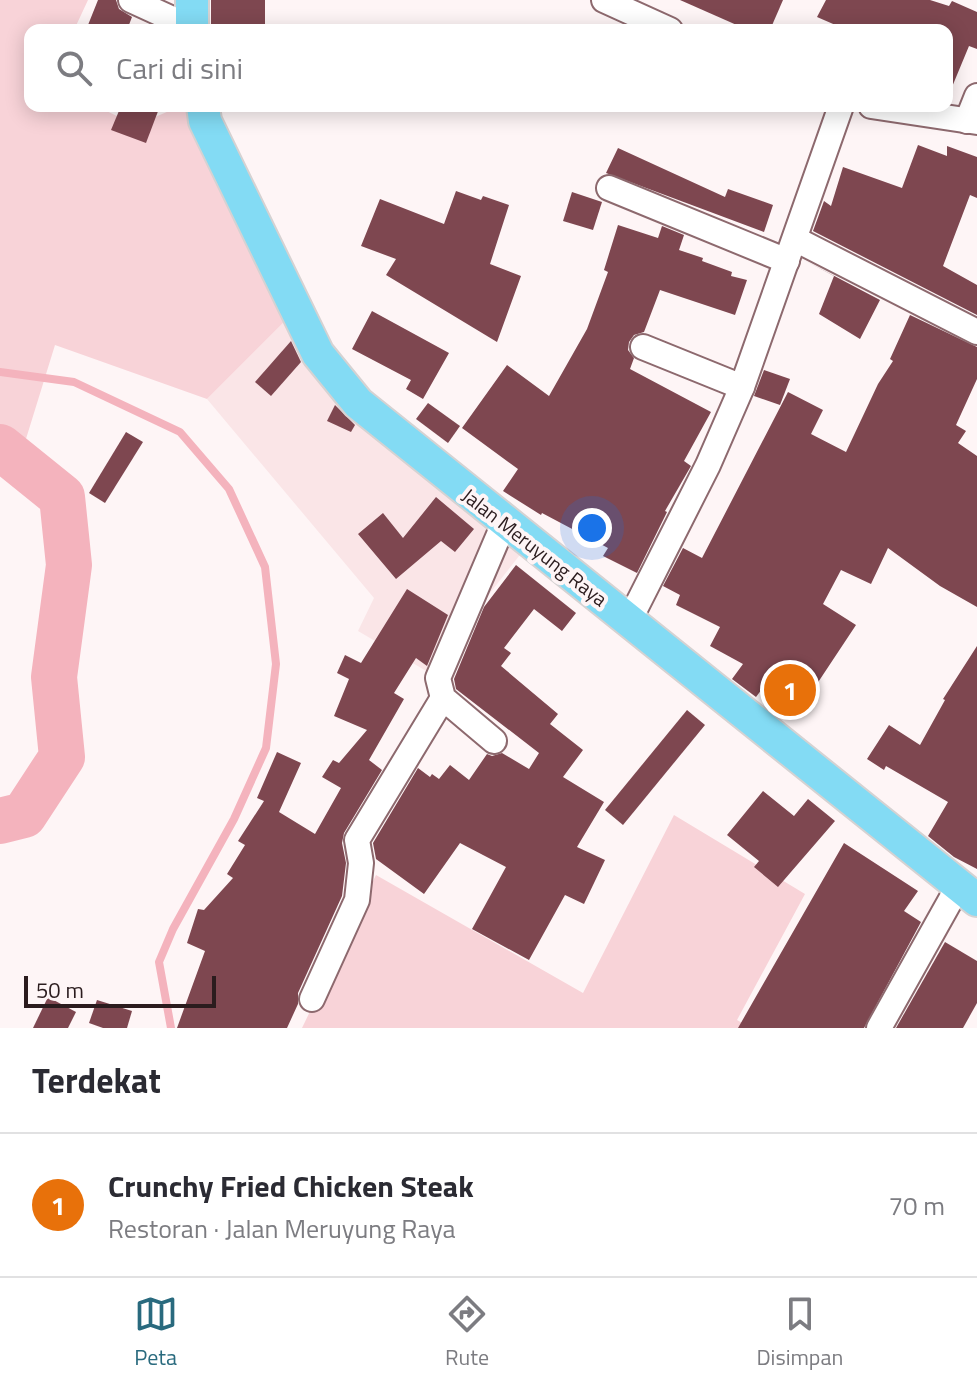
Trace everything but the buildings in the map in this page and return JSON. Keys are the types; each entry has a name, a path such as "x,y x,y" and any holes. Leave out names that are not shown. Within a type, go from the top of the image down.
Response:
{"main road":[{"name":"Jalan Meruyung Raya","path":"204,112 205,121 318,354 358,403 968,893"}],"street":[{"path":"131,0 192,19"},
{"path":"604,0 657,24"},
{"path":"909,112 972,122 977,96"},
{"path":"629,621 708,465 742,387 839,112"},
{"path":"609,188 791,250 977,332"},
{"path":"643,347 742,387"},
{"path":"494,741 443,698 438,678 504,523"},
{"path":"312,999 357,900 361,863 357,840 443,698"},
{"path":"879,1028 968,893"}],"shaded area":[{"path":"0,0 88,0 77,24 24,24 24,112 109,112 136,125 167,112 192,112 289,317 207,399 55,345 21,455 0,448"},
{"path":"289,317 386,419 534,537 428,672 358,631 374,598 207,399"},
{"path":"674,815 805,894 737,1020 751,1028 302,1028 376,875 583,993"}],"waterway":[{"path":"0,372 74,382 180,432 229,489 265,567 276,664 266,748 234,819 173,929 159,962 171,1028"},
{"path":"0,447 62,497 69,565 54,677 62,757 24,815 0,821"}],"place":[{"name":"Crunchy Fried Chicken Steak","path":"790,690"}]}
